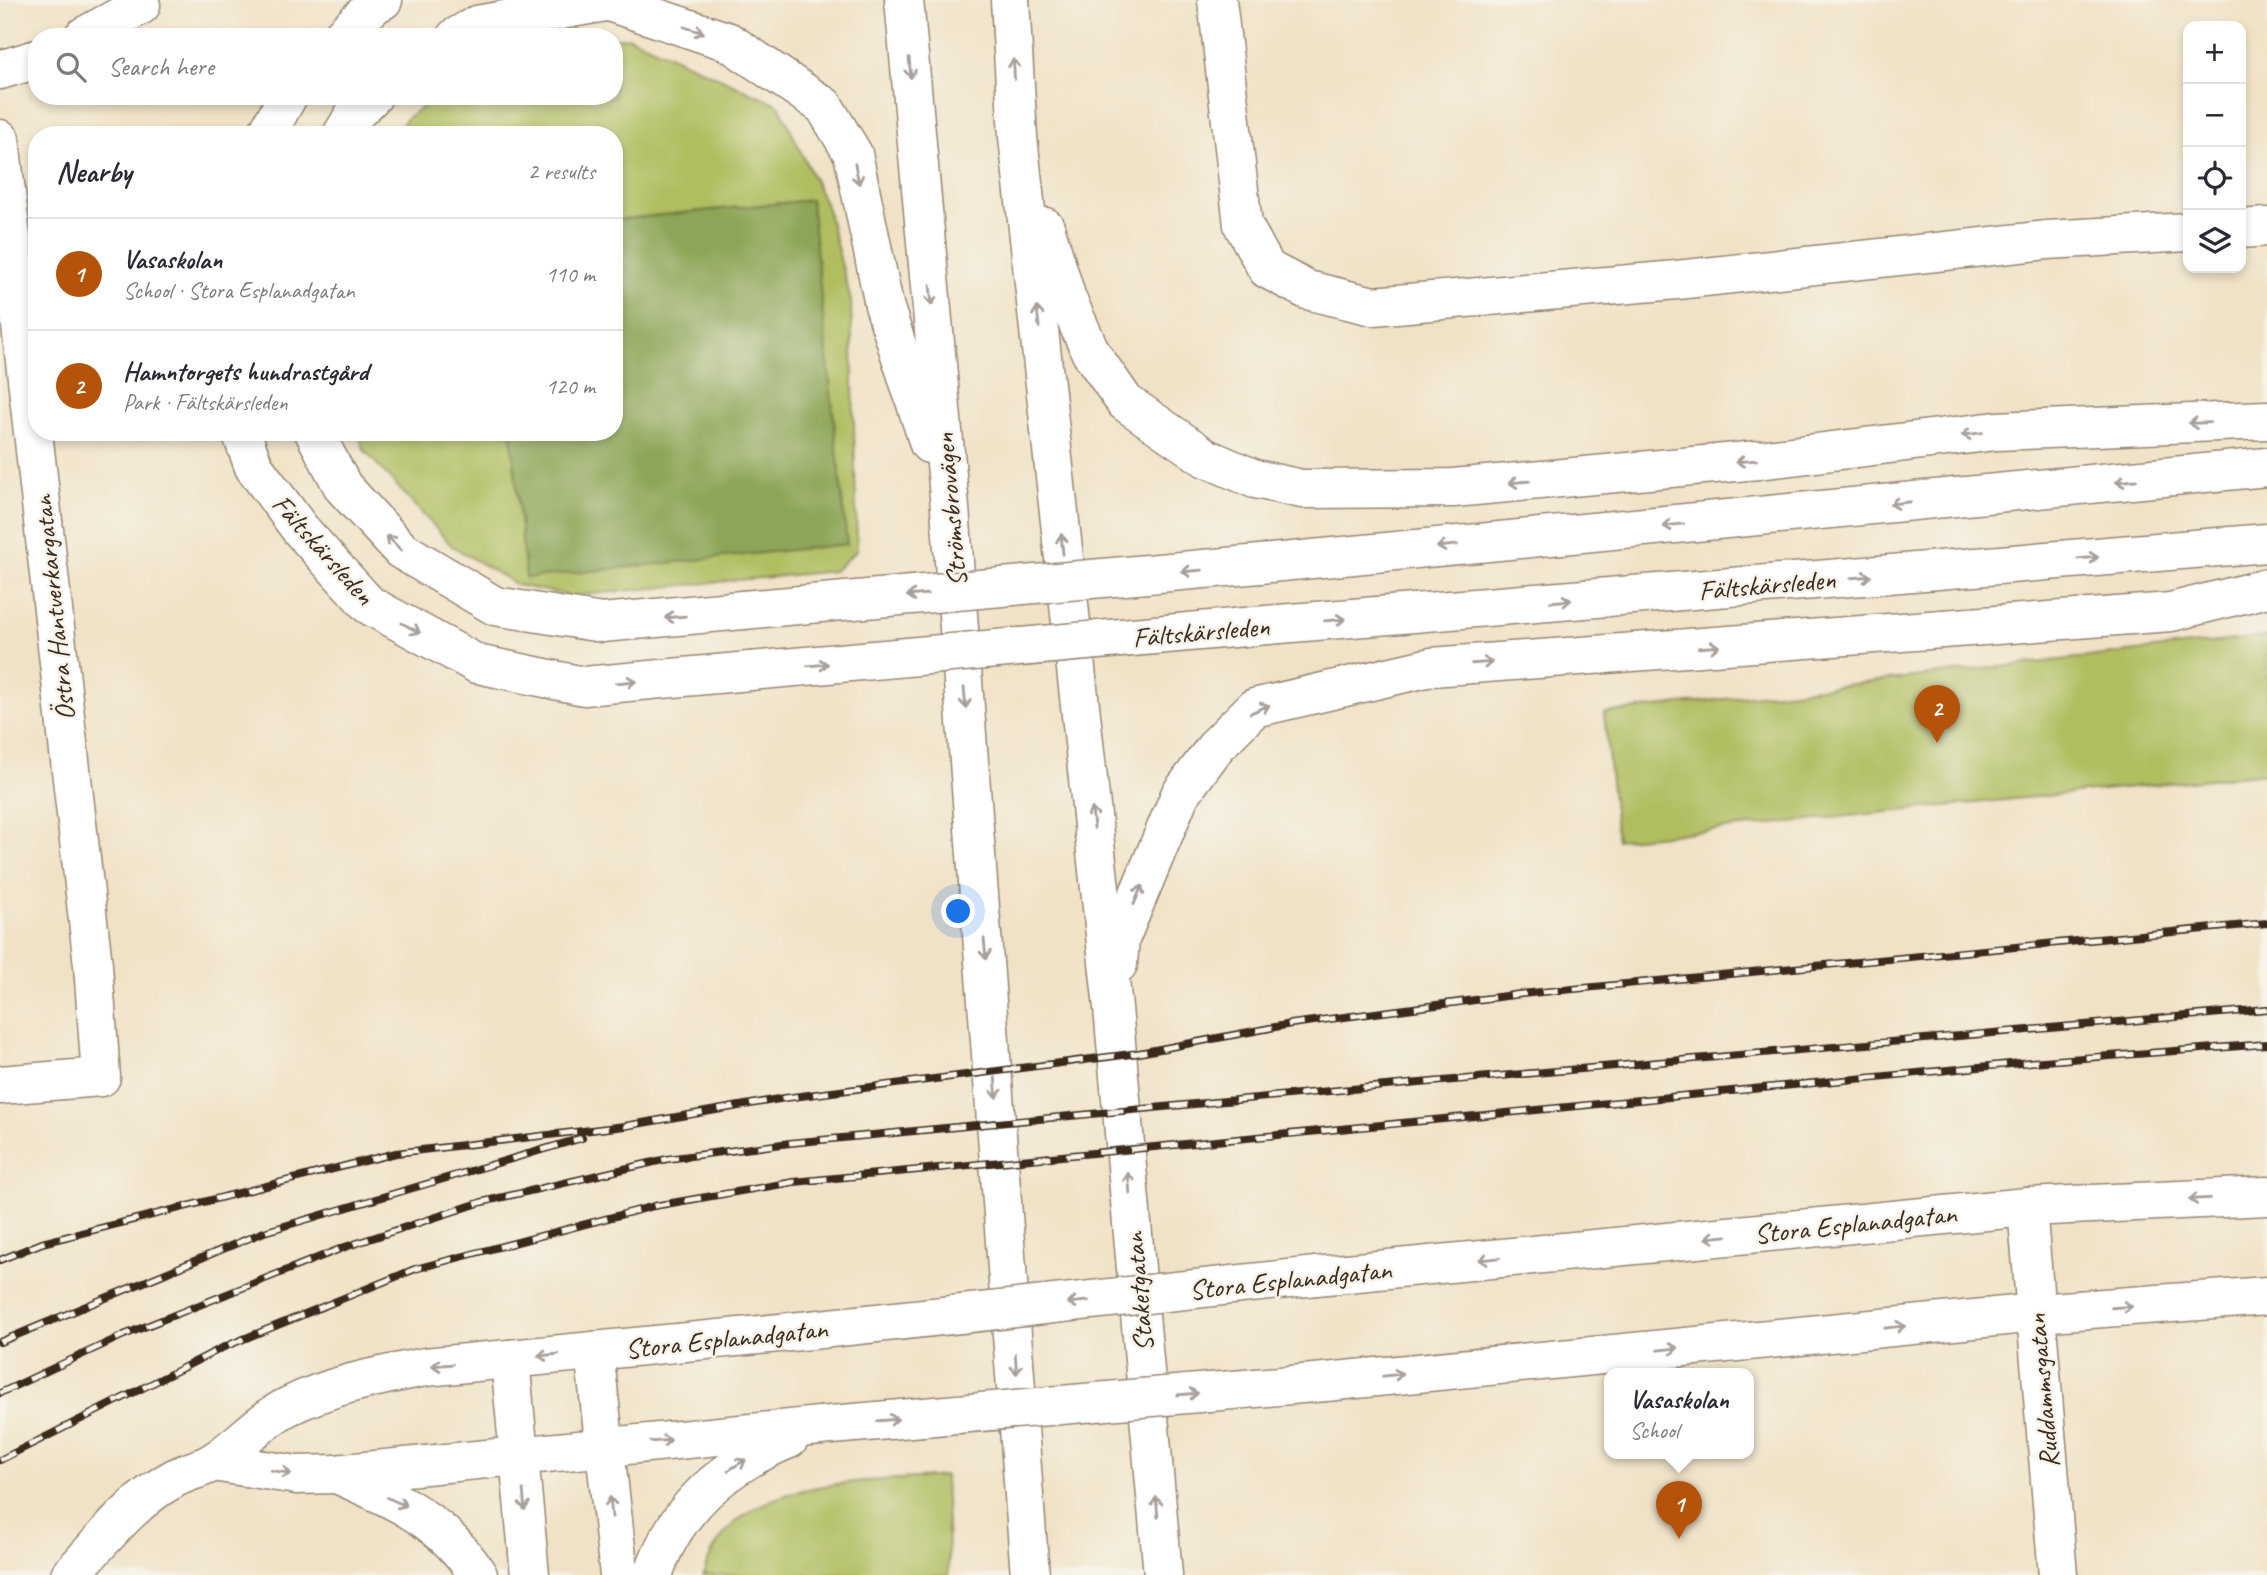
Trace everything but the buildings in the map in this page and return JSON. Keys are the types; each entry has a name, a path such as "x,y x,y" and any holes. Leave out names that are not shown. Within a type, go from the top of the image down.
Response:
{"main road":[{"path":"350,28 383,0"},
{"name":"Strömsbrovägen","path":"904,0 950,508 991,1020 1030,1575"},
{"path":"1010,0 1018,138 1114,1008"},
{"path":"1217,0 1243,225 1267,269 1307,290 1373,306 1677,280 2047,240 2183,232"},
{"path":"473,28 611,1 729,42 824,106 853,154 884,305 950,508"},
{"path":"98,28 142,2"},
{"path":"0,70 28,62"},
{"path":"271,126 283,105"},
{"path":"347,126 363,105"},
{"path":"1018,138 1067,299 1091,353 1125,402 1206,458 1255,479 1301,489 1453,488 1758,460 1996,431 2267,420"},
{"name":"Östra Hantverkargatan","path":"0,139 28,419"},
{"path":"2246,229 2267,227"},
{"name":"Östra Hantverkargatan","path":"0,1085 101,1077 93,965 31,441"},
{"name":"Fältskärsleden","path":"244,441 254,467 300,529 369,605 477,664 584,686 1267,625 2267,543"},
{"name":"Fältskärsleden","path":"319,441 343,487 401,550 495,606 603,623 1260,565 2267,467"},
{"path":"1114,1008 1120,939 1180,795 1217,745 1254,708 1431,667 2171,612 2267,588"},
{"name":"Staketgatan","path":"1114,1008 1163,1575"},
{"name":"Stora Esplanadgatan","path":"70,1575 139,1502 175,1478 213,1462 250,1430 286,1407 316,1394 372,1377 425,1367 811,1331 1316,1276 2027,1207 2267,1196"},
{"name":"Ruddammsgatan","path":"2027,1207 2058,1575"},
{"path":"213,1462 297,1475 335,1474 2036,1313 2267,1296"},
{"path":"594,1351 619,1575"},
{"path":"510,1359 530,1575"},
{"path":"653,1575 661,1549 683,1515 708,1485 738,1464 772,1446 820,1426"},
{"path":"335,1474 411,1508 446,1536 478,1575"}],"green space":[{"path":"629,37 779,105 826,205 851,301 857,550 834,571 571,596 517,585 452,546 364,450 361,441 512,441 526,577 811,200 623,219 623,126 401,126 407,118 425,105 623,105 623,38"},
{"path":"811,200 847,544 526,578 512,441 623,441 623,219"},
{"path":"2267,636 2267,773 1617,840 1604,713"},
{"path":"945,1476 949,1575 703,1575 719,1542 742,1517 770,1501 803,1490 839,1484"}],"railway":[{"path":"0,1260 42,1243 396,1153 625,1126 785,1098 1139,1053 1291,1024 1521,994 2267,923"},
{"path":"0,1393 124,1335 345,1247 482,1202 667,1159 790,1143 1340,1090 2267,1009"},
{"path":"0,1460 224,1347 415,1269 654,1206 794,1182 2031,1062 2267,1044"},
{"path":"0,1342 264,1232 582,1138"}],"place":[{"name":"Hamntorgets hundrastgård","path":"1937,743"},
{"name":"Vasaskolan","path":"1679,1539"}]}
